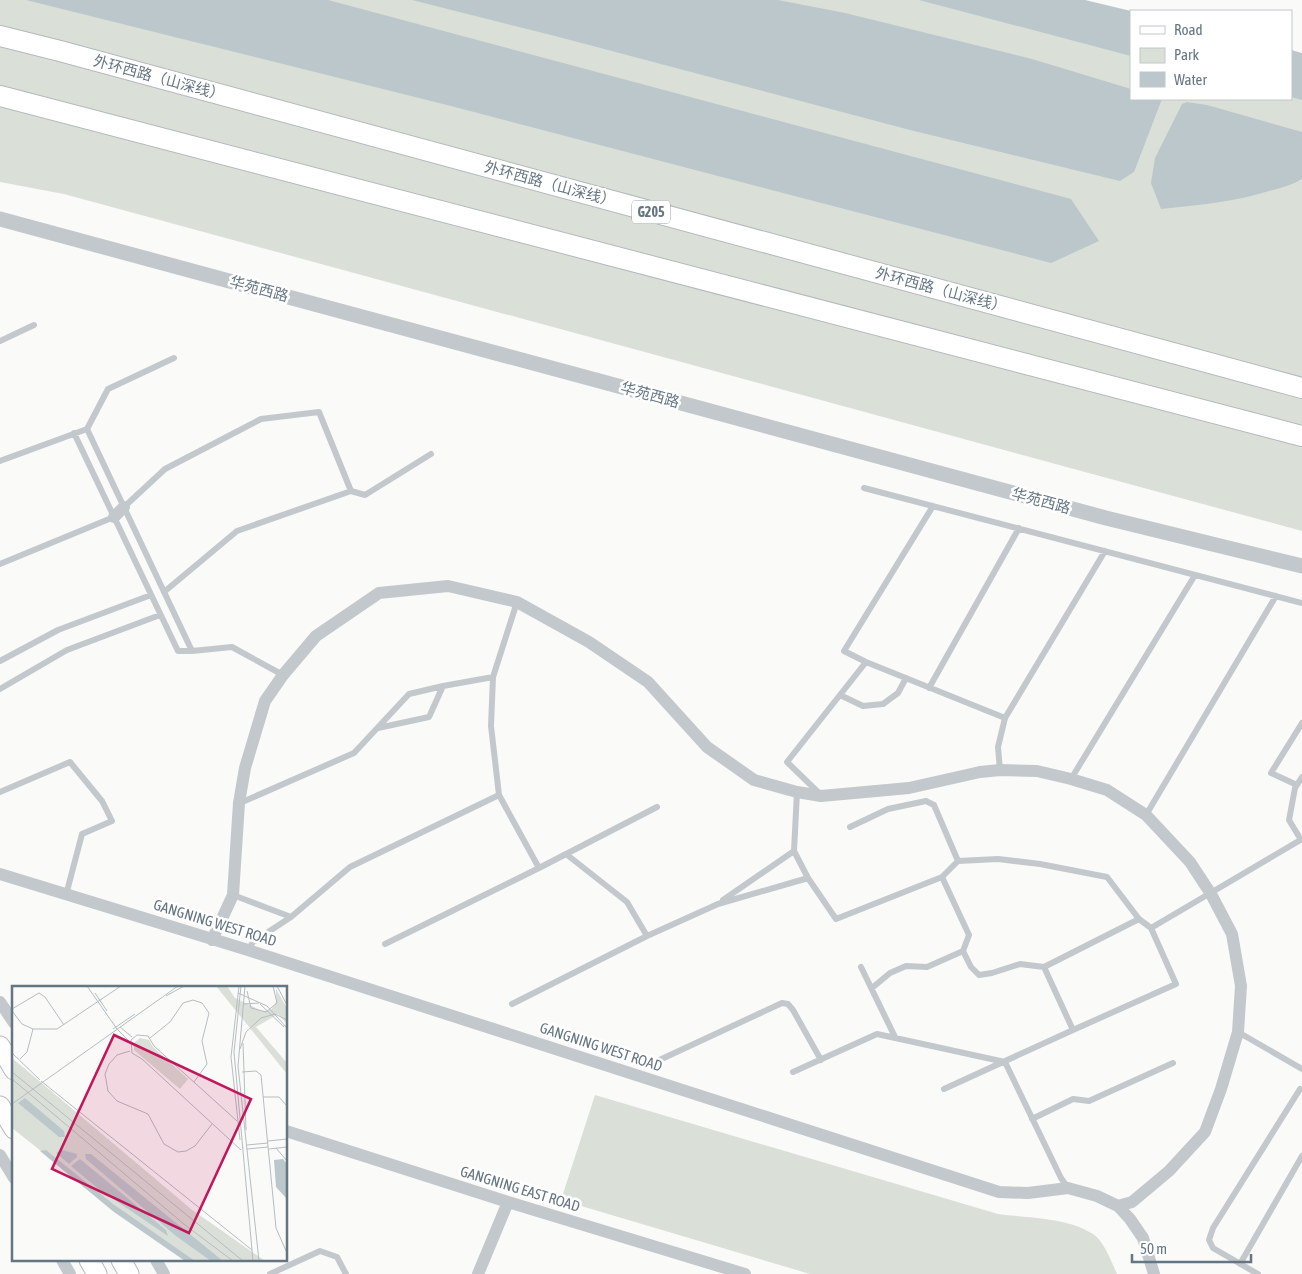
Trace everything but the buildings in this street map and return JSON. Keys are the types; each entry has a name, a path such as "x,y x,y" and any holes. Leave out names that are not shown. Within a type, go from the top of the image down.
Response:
{"highway":[{"name":"外环西路（山深线）","path":"0,36 1302,388"},
{"path":"0,96 1302,436"}],"main road":[{"path":"0,1046 12,1067"},
{"path":"0,1106 12,1126"},
{"path":"90,1262 97,1274"},
{"path":"122,1262 129,1274"}],"street":[{"name":"华苑西路","path":"0,219 1106,518 1302,566"},
{"path":"114,517 124,507"},
{"path":"212,940 233,895 240,803 245,768 265,701 283,675 316,636 379,593 448,586 517,602 589,642 648,682 707,747 754,780 797,792 821,796 909,788 980,772 1000,770 1037,772 1071,779 1107,790 1146,816 1190,862 1211,894 1232,934 1241,986 1238,1032 1221,1089 1205,1132 1169,1171 1132,1202 1118,1206"},
{"name":"GANGNING WEST ROAD","path":"0,874 248,950 999,1192 1028,1193 1068,1188 1097,1196 1118,1206 1130,1219 1143,1238 1154,1274"},
{"path":"0,1002 12,1020"},
{"name":"GANGNING EAST ROAD","path":"288,1132 508,1202 745,1274"},
{"path":"0,1155 12,1175"},
{"path":"478,1274 508,1202"},
{"path":"63,1262 70,1274"},
{"path":"157,1262 164,1274"}],"lane":[{"path":"0,341 34,325"},
{"path":"0,461 86,429 108,389 174,358"},
{"path":"124,507 165,469 261,419 319,412 351,491"},
{"path":"86,429 192,651"},
{"path":"74,434 178,651 232,647 283,675"},
{"path":"164,592 237,531 351,491 365,495 431,454"},
{"path":"864,488 1302,603"},
{"path":"933,506 844,651 866,662 1005,718"},
{"path":"0,564 114,517"},
{"path":"929,688 1019,528"},
{"path":"1000,770 998,747 1005,718 1105,551"},
{"path":"1071,779 1195,575"},
{"path":"0,661 58,630 151,595"},
{"path":"1146,816 1276,596"},
{"path":"517,602 493,678 491,726 499,795 539,868"},
{"path":"0,689 67,650 160,614"},
{"path":"821,796 787,762 866,662"},
{"path":"240,803 354,753 409,694 493,678"},
{"path":"840,695 863,706 883,704 898,693 906,678"},
{"path":"377,729 429,717 443,686"},
{"path":"1297,785 1271,773 1302,723"},
{"path":"0,792 70,762 102,801 112,821 82,834 66,894"},
{"path":"1151,928 1302,840 1289,820 1295,788 1302,777"},
{"path":"797,792 794,850 808,878 836,919 942,876 958,862 998,858 1107,877 1139,920 1151,928 1176,984 944,1089"},
{"path":"248,950 253,942 291,917 350,867 499,795"},
{"path":"850,827 888,809 926,801 934,805 958,862"},
{"path":"385,944 657,807"},
{"path":"718,904 794,850"},
{"path":"566,854 627,902 647,936"},
{"path":"872,988 890,973 906,966 928,967 963,951 969,935 942,876"},
{"path":"512,1004 647,936 718,904 808,878"},
{"path":"233,895 291,917"},
{"path":"963,951 971,968 980,975 1020,964 1044,967 1139,920"},
{"path":"861,967 896,1037"},
{"path":"1044,967 1073,1030"},
{"path":"653,1063 782,1003 788,1004 793,1010 821,1060"},
{"path":"1238,1032 1302,1069"},
{"path":"793,1072 878,1034 1005,1062"},
{"path":"1005,1062 1061,1178 1068,1188"},
{"path":"1032,1119 1072,1099 1089,1101 1173,1063"},
{"path":"1258,1274 1213,1248 1209,1240 1214,1228 1301,1088"},
{"path":"1240,1264 1302,1156"},
{"path":"270,1274 320,1251 337,1257 346,1274"}],"green space":[{"path":"0,0 1036,0 1130,23 1130,100 1292,100 1292,61 1302,64 1302,531 64,194 0,182"},
{"path":"595,1095 998,1214 1047,1219 1083,1228 1101,1242 1117,1274 810,1274 561,1200"}],"water":[{"path":"26,0 328,0 1071,199 1099,241 1051,263 451,106"},
{"path":"412,0 778,0 845,13 1032,59 1130,89 1130,100 1162,100 1134,172 1120,181 910,130"},
{"path":"919,0 1085,0 1130,11 1130,56"},
{"path":"1292,50 1302,53 1302,100 1292,97"},
{"path":"1187,102 1207,105 1302,132 1302,179 1243,198 1161,209 1151,183 1155,158 1182,104"}]}
